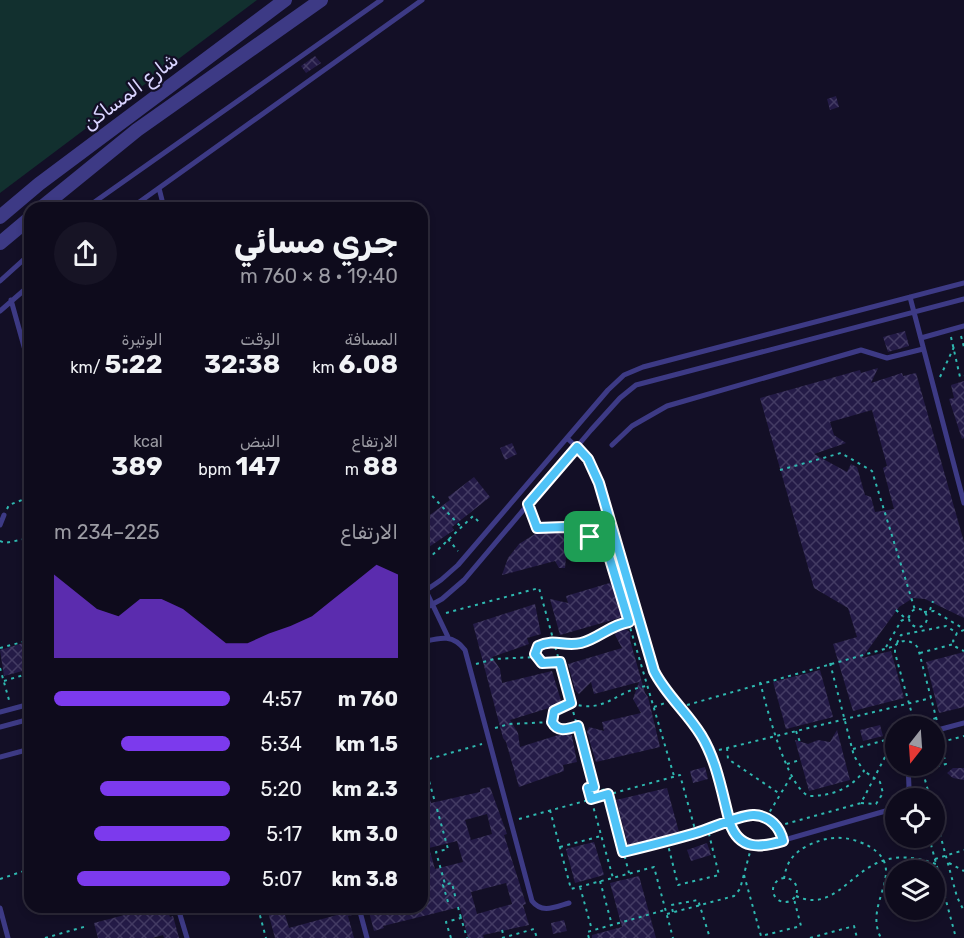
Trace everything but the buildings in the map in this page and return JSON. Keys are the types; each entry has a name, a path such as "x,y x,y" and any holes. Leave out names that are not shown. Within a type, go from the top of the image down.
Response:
{"street":[{"name":"شارع المساكن","path":"0,217 48,177 285,0"},
{"name":"شارع المساكن","path":"48,202 137,130 321,0"},
{"path":"0,243 24,223"}],"lane":[{"path":"95,202 381,0"},
{"path":"139,202 422,0"},
{"path":"159,188 162,202"},
{"path":"0,281 24,259"},
{"path":"428,589 464,558 616,382 633,370 964,283"},
{"path":"0,311 24,290"},
{"path":"910,297 964,503"},
{"path":"428,607 450,593 471,573 591,430 627,391 645,381 964,299"},
{"path":"11,300 24,347"},
{"path":"921,338 961,327"},
{"path":"612,445 643,418 674,404 861,350 887,358 923,349"},
{"path":"581,421 591,430"},
{"path":"567,438 588,459 599,483 650,658 661,683 706,744 730,823 738,838 752,846 760,847 885,811"},
{"path":"0,525 4,515"},
{"path":"441,580 450,593"},
{"path":"428,597 448,637"},
{"path":"428,641 448,637 455,640 465,650 535,905 544,909 569,903"},
{"path":"0,712 24,706"},
{"path":"0,727 24,721"},
{"path":"945,728 964,723"},
{"path":"0,757 24,751"},
{"path":"0,908 8,938"},
{"path":"180,913 187,938"},
{"path":"360,913 367,938"}],"path":[{"path":"961,327 964,347"},
{"path":"950,330 960,377 964,376"},
{"path":"934,390 954,347"},
{"path":"780,470 841,453 872,471 915,610"},
{"path":"428,491 461,527"},
{"path":"4,515 9,505 24,499"},
{"path":"528,504 538,532"},
{"path":"428,559 473,516 488,530"},
{"path":"537,528 565,527 583,532 597,542 613,566 674,776"},
{"path":"0,541 5,543 24,539"},
{"path":"448,539 464,558"},
{"path":"438,615 539,588 594,787 588,788 593,799 613,878"},
{"path":"930,610 933,602"},
{"path":"896,610 904,618"},
{"path":"915,610 924,612 930,610 964,629"},
{"path":"886,647 904,618 909,617 915,610"},
{"path":"909,617 915,626 922,625 926,619 924,612"},
{"path":"536,657 538,646 554,640 568,644 583,643 606,629 629,622"},
{"path":"912,716 896,645 901,635 946,626 957,633"},
{"path":"954,644 957,633 964,629"},
{"path":"696,702 906,641 913,643 920,653 936,716"},
{"path":"0,648 24,642"},
{"path":"920,653 954,644 964,651"},
{"path":"470,667 494,659 536,657 546,664 560,662"},
{"path":"777,826 861,803 872,805 880,800 882,789 856,760 830,663"},
{"path":"0,668 12,709"},
{"path":"4,681 24,675"},
{"path":"760,682 775,736 792,775 804,794 821,796 842,790 864,771"},
{"path":"578,726 561,729 555,727 552,722 554,711 571,703 586,708 601,706 624,693 648,686"},
{"path":"721,750 931,698"},
{"path":"654,707 673,699"},
{"path":"487,732 510,724 552,722"},
{"path":"796,731 800,742"},
{"path":"945,741 964,736"},
{"path":"852,749 885,740"},
{"path":"428,758 490,742"},
{"path":"727,748 728,759 780,794"},
{"path":"861,803 885,755"},
{"path":"787,764 800,760"},
{"path":"511,821 680,775 696,833"},
{"path":"766,818 792,775"},
{"path":"428,779 435,802"},
{"path":"593,799 593,792 607,789 629,873"},
{"path":"437,809 448,849 436,852 447,902"},
{"path":"550,810 572,889 654,867 673,938"},
{"path":"623,852 708,830 750,815 766,818 777,826 783,841"},
{"path":"667,841 678,885 719,875 708,830"},
{"path":"560,847 602,836"},
{"path":"784,879 788,863 796,852 830,838 841,837 866,844 876,850 883,860 887,873 886,886 875,914 881,938"},
{"path":"589,938 587,932 592,930 734,896 744,875 752,846"},
{"path":"932,848 935,859 964,850"},
{"path":"945,848 957,897 964,911"},
{"path":"744,875 761,936 801,926 795,897 794,882 784,879 775,884 775,897 786,902 795,897 809,900 830,897 858,874 883,860 907,857 919,860"},
{"path":"949,863 964,871"},
{"path":"0,879 24,871"},
{"path":"600,881 612,925"},
{"path":"445,885 452,883 456,900"},
{"path":"580,887 592,930"},
{"path":"945,897 956,938"},
{"path":"673,912 671,905 698,900 709,937 705,938"},
{"path":"458,907 467,938"},
{"path":"259,913 266,938"},
{"path":"451,938 446,922 462,918"},
{"path":"810,938 854,926 857,938"},
{"path":"45,938 87,927"},
{"path":"502,930 503,938 534,929 537,938"},
{"path":"782,931 783,938"}],"green space":[{"path":"0,0 257,0 0,193"}],"route":[{"path":"590,537 583,532 565,527 537,528 528,504 577,447 593,467 599,483 654,671 706,744 715,767 730,823 733,832 744,843 752,846 768,846 783,841 782,834 772,821 761,816 750,815 730,823 696,833 623,852 608,794 591,799 588,788 594,787 578,726 558,729 551,719 554,711 571,703 560,662 542,663 535,654 541,644 554,640 568,644 583,643 606,629 629,622 609,556 590,537"}]}
